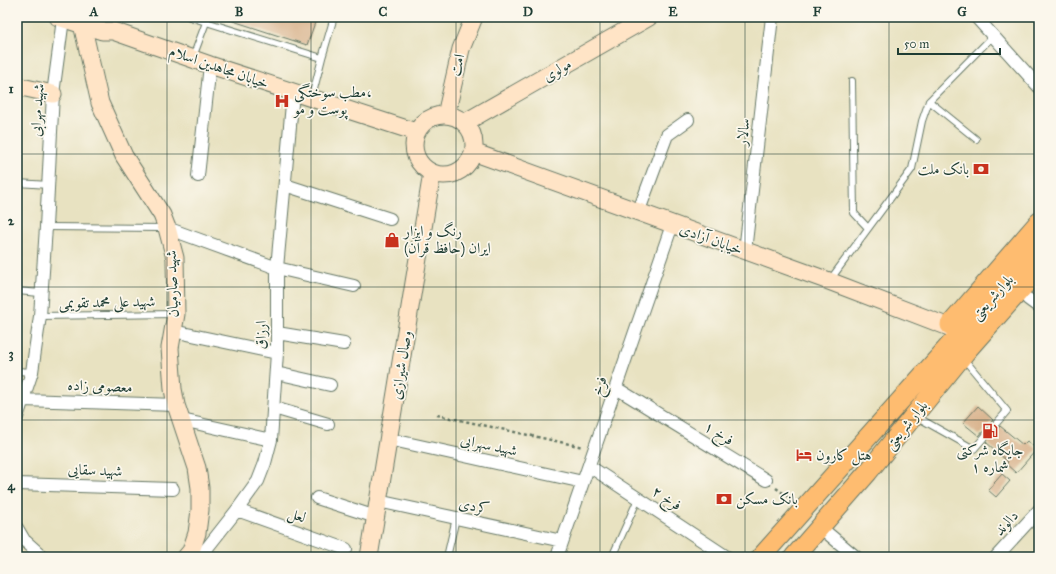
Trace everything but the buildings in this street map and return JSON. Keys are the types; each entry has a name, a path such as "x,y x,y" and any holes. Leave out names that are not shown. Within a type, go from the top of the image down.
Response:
{"main road":[{"path":"894,406 918,365 1039,222"},
{"name":"بلوارشریعتی","path":"959,351 1039,245"},
{"name":"بلوارشریعتی","path":"986,330 1039,269"},
{"path":"959,351 1000,327 1035,297"},
{"name":"بلوار شریعتی","path":"761,557 894,406 986,330"},
{"name":"بلوار شریعتی","path":"794,557 868,472 914,416 959,351"}],"street":[{"name":"امت","path":"446,115 461,49 474,17"},
{"name":"مولوی","path":"464,123 649,17"},
{"name":"سالار","path":"745,251 772,17"},
{"path":"976,17 1039,87"},
{"name":"خیابان مجاهدین اسلام","path":"61,18 85,21 102,31 113,31 192,59 416,132"},
{"name":"شهید مهرابی","path":"17,417 32,372 40,316 40,293 49,185 53,94 61,18"},
{"name":"شهید صارمیان","path":"85,21 100,103 124,156 162,215 175,258 176,314 170,348 173,389 197,468 200,488 200,510 196,533 190,551 186,557"},
{"path":"198,176 210,65"},
{"path":"17,86 53,94"},
{"name":"ارزاق","path":"200,557 258,481 265,463 271,440 278,353 277,268 293,92"},
{"path":"446,115 456,118 464,123 471,132 474,142 473,152 469,162 462,169 453,174 442,176 432,173 424,168 418,161 414,152 413,142 416,132 421,125 428,119 446,115"},
{"path":"638,213 667,135 688,120"},
{"name":"خیابان آزادی","path":"473,152 949,327"},
{"name":"وصال شیرازی","path":"369,557 432,173"},
{"path":"285,185 390,219"},
{"name":"فرخ","path":"557,557 672,225"},
{"path":"167,228 277,268 354,286"},
{"path":"173,331 278,353"},
{"path":"277,333 344,344"},
{"path":"276,373 330,385"},
{"name":"فرخ ۱","path":"616,388 766,480"},
{"name":"معصومی زاده","path":"23,400 179,412 271,440"},
{"path":"274,408 328,424"},
{"name":"شهید سهرابی","path":"388,439 583,482"},
{"name":"فرخ ۲","path":"589,466 727,557"},
{"name":"شهید سقایی","path":"17,484 173,489"},
{"name":"کردی","path":"317,498 377,509 456,518 562,541"},
{"name":"لعل","path":"237,510 346,549"},
{"name":"دالوند","path":"996,557 1039,510"},
{"path":"820,527 856,557"},
{"path":"17,528 24,540 43,557"}],"lane":[{"path":"190,17 207,20 322,58"},
{"path":"312,98 334,17"},
{"path":"192,59 207,20"},
{"path":"829,282 912,169 922,121 929,101 992,36"},
{"path":"852,81 854,214 868,228"},
{"path":"929,101 976,139"},
{"path":"17,183 49,185"},
{"path":"46,227 167,228"},
{"path":"17,291 40,293"},
{"name":"شهید علی محمد تقویمی","path":"40,316 176,314"},
{"path":"914,416 974,449 1007,411 959,351"},
{"path":"17,371 32,372"},
{"path":"612,557 638,498"},
{"path":"447,557 456,518"}],"path":[{"path":"437,415 594,450"},
{"path":"766,480 804,508"}],"place":[{"name":"مطب سوختگی، پوست و مو","path":"282,101"},
{"name":"بانک ملت","path":"981,169"},
{"name":"رنگ و ابزار ایران (حافظ قرآن)","path":"392,240"},
{"name":"جایگاه شرکتی شماره ۱","path":"990,431"},
{"name":"هتل کارون","path":"804,455"},
{"name":"بانک مسکن","path":"724,499"}]}
